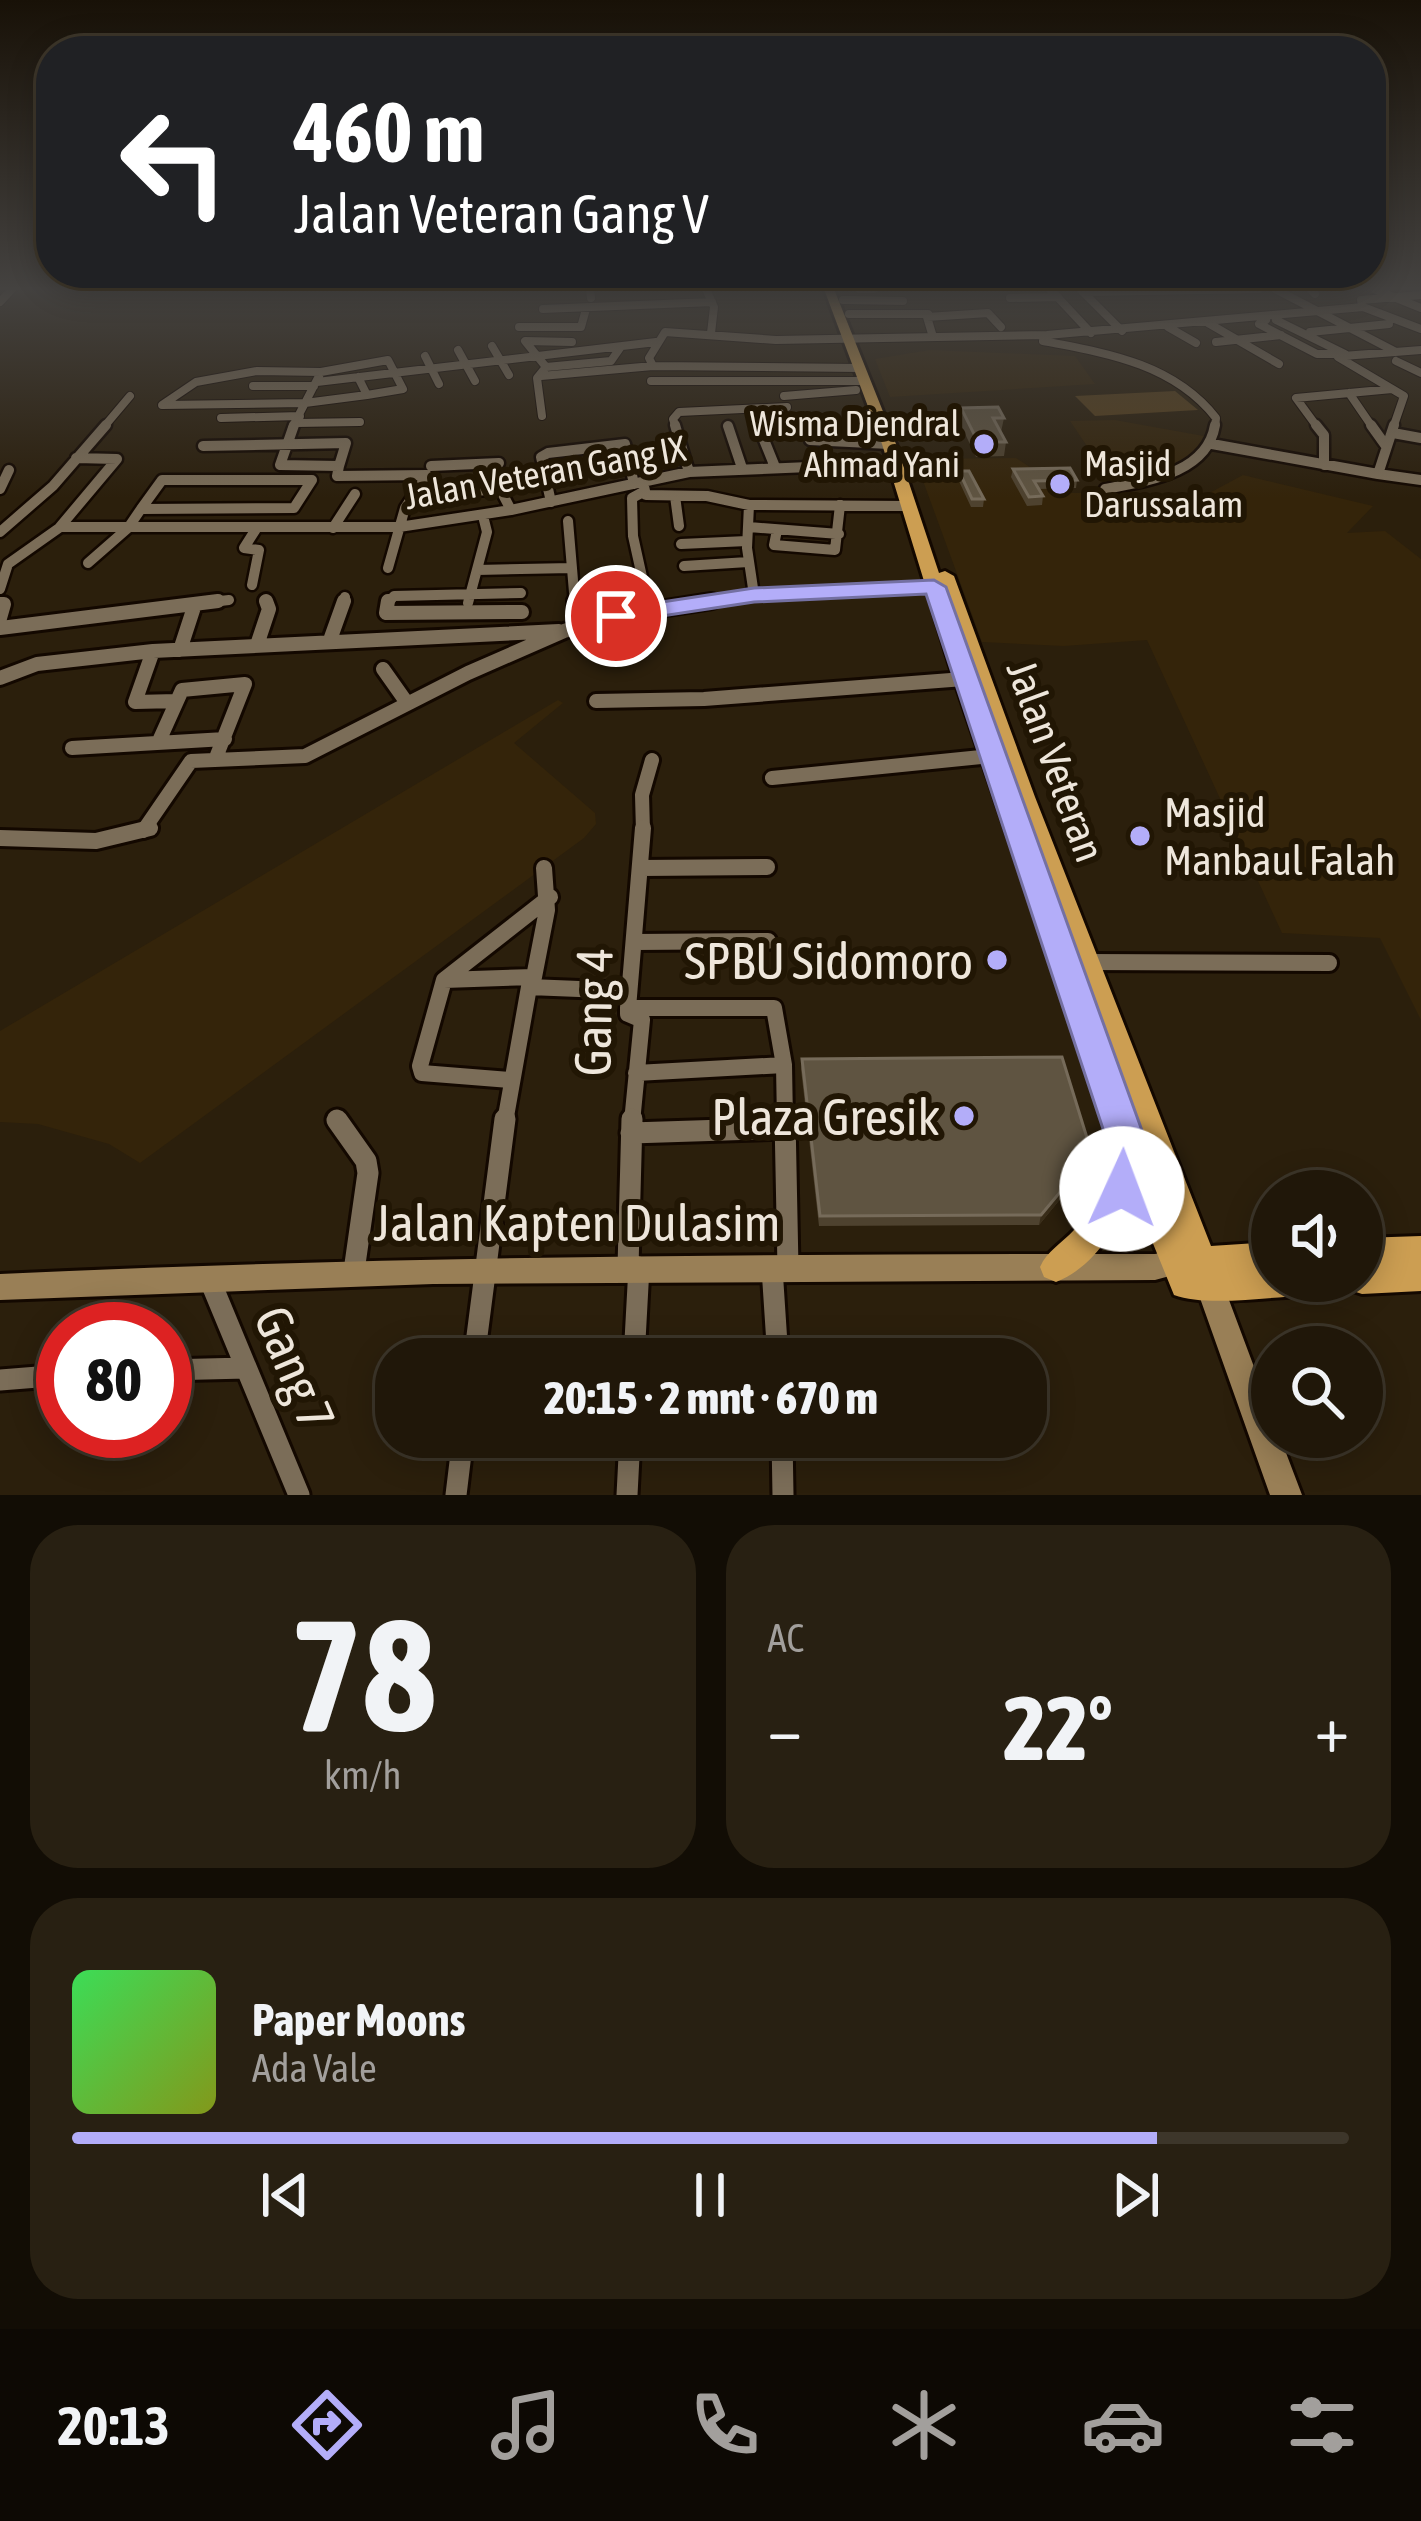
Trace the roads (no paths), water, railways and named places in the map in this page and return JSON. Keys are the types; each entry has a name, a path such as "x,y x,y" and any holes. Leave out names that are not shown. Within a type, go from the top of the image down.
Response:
{"highway":[{"name":"Jalan Veteran","path":"859,359 909,506 1086,962 1186,1272"},
{"name":"Jalan Veteran","path":"861,359 949,612 964,679 1130,1150 1186,1272"},
{"path":"1056,1267 1111,1212 1122,1189 1130,1150"},
{"path":"1383,1252 1421,1250"},
{"path":"1186,1272 1251,1261"},
{"path":"1186,1272 1251,1277"},
{"path":"1383,1278 1421,1276"}],"main road":[{"name":"Jalan Kapten Dulasim","path":"0,1287 354,1271 634,1267 1056,1267 1186,1272"},
{"path":"1186,1272 1228,1342 1286,1495"}],"street":[{"path":"426,359 439,384"},
{"path":"463,359 475,381"},
{"path":"253,386 500,359 509,376"},
{"path":"538,359 543,372"},
{"path":"542,416 537,378 543,372 613,359"},
{"path":"649,359 653,366"},
{"path":"1105,489 1155,479 1187,466 1212,444 1216,418 1183,385 1120,359"},
{"path":"1270,359 1279,364"},
{"path":"1344,359 1348,359"},
{"path":"1344,359 1405,399 1421,400"},
{"path":"386,360 404,389 306,403 162,405 207,374 317,380 386,360"},
{"path":"543,372 770,366 864,380"},
{"path":"358,377 368,395"},
{"path":"317,380 286,444 281,466 339,466"},
{"path":"651,381 864,380"},
{"path":"689,472 673,419 679,412 786,401 864,380"},
{"path":"1324,465 1324,434 1296,398 1392,388"},
{"path":"1348,393 1386,446"},
{"path":"0,532 37,503 130,396"},
{"path":"1378,474 1405,399"},
{"path":"221,418 356,422 334,475 499,463"},
{"path":"758,424 775,467"},
{"path":"728,426 742,468"},
{"path":"1393,433 1421,438"},
{"path":"810,440 889,444"},
{"path":"203,446 346,443"},
{"path":"551,502 541,458 548,453 625,444 640,486"},
{"path":"1212,444 1421,480"},
{"path":"0,589 4,572 16,558 60,527 117,459 76,458"},
{"path":"388,568 413,496 431,466"},
{"name":"Jalan Veteran Gang IX","path":"60,527 400,527 640,486 689,472 775,467 899,474"},
{"path":"0,489 9,470"},
{"path":"88,563 128,527 141,509 162,480 312,480 297,507 141,509"},
{"path":"640,486 675,496 749,505 909,506"},
{"path":"640,486 632,498 633,536 649,609"},
{"path":"413,496 500,489 511,510"},
{"path":"333,528 355,494"},
{"path":"675,496 679,526"},
{"path":"749,505 748,562 754,595"},
{"path":"681,544 777,530 773,545 830,550 837,548 840,505"},
{"path":"252,584 260,550 244,548 274,508"},
{"path":"459,633 488,532 482,516"},
{"path":"568,521 570,629"},
{"path":"0,558 16,558"},
{"path":"684,566 748,562"},
{"path":"477,570 572,568"},
{"path":"521,593 388,599 389,616 522,612"},
{"path":"0,838 92,839 141,833 149,829 188,762 305,756 407,703 570,629 649,609 754,595 949,612"},
{"path":"330,640 345,597"},
{"path":"0,628 229,600"},
{"path":"257,645 269,609 266,600"},
{"path":"0,604 4,604 0,618"},
{"path":"180,650 195,604"},
{"path":"0,678 33,664 153,651 570,629"},
{"path":"153,651 135,702 177,701"},
{"path":"383,668 407,703"},
{"path":"596,701 964,679"},
{"path":"159,741 182,690 248,685 215,760"},
{"path":"72,748 225,739"},
{"path":"772,778 991,756"},
{"name":"Gang 4","path":"634,1338 631,1133 641,1020 628,1014 641,868 642,795 652,760"},
{"path":"641,868 767,867"},
{"path":"477,1338 510,1080 550,897 544,868"},
{"path":"510,1080 422,1073 432,1013 443,980 550,897"},
{"path":"635,942 768,941"},
{"path":"1086,962 1329,963"},
{"path":"443,980 532,982 629,999 774,1008 784,1065 787,1128 778,1338"},
{"path":"636,1073 784,1065"},
{"path":"337,1120 367,1161 354,1271"},
{"path":"631,1133 787,1128"},
{"name":"Gang 7","path":"208,1276 299,1495"},
{"path":"192,1369 247,1368"},
{"path":"0,1380 36,1377"},
{"path":"456,1495 460,1458"},
{"path":"627,1495 629,1458"},
{"path":"782,1458 783,1495"}],"place":[{"name":"Wisma Djendral Ahmad Yani","path":"984,444"},
{"name":"Masjid Darussalam","path":"1060,484"},
{"name":"Masjid Manbaul Falah","path":"1140,836"},
{"name":"SPBU Sidomoro","path":"997,960"},
{"name":"Plaza Gresik","path":"964,1116"}]}
